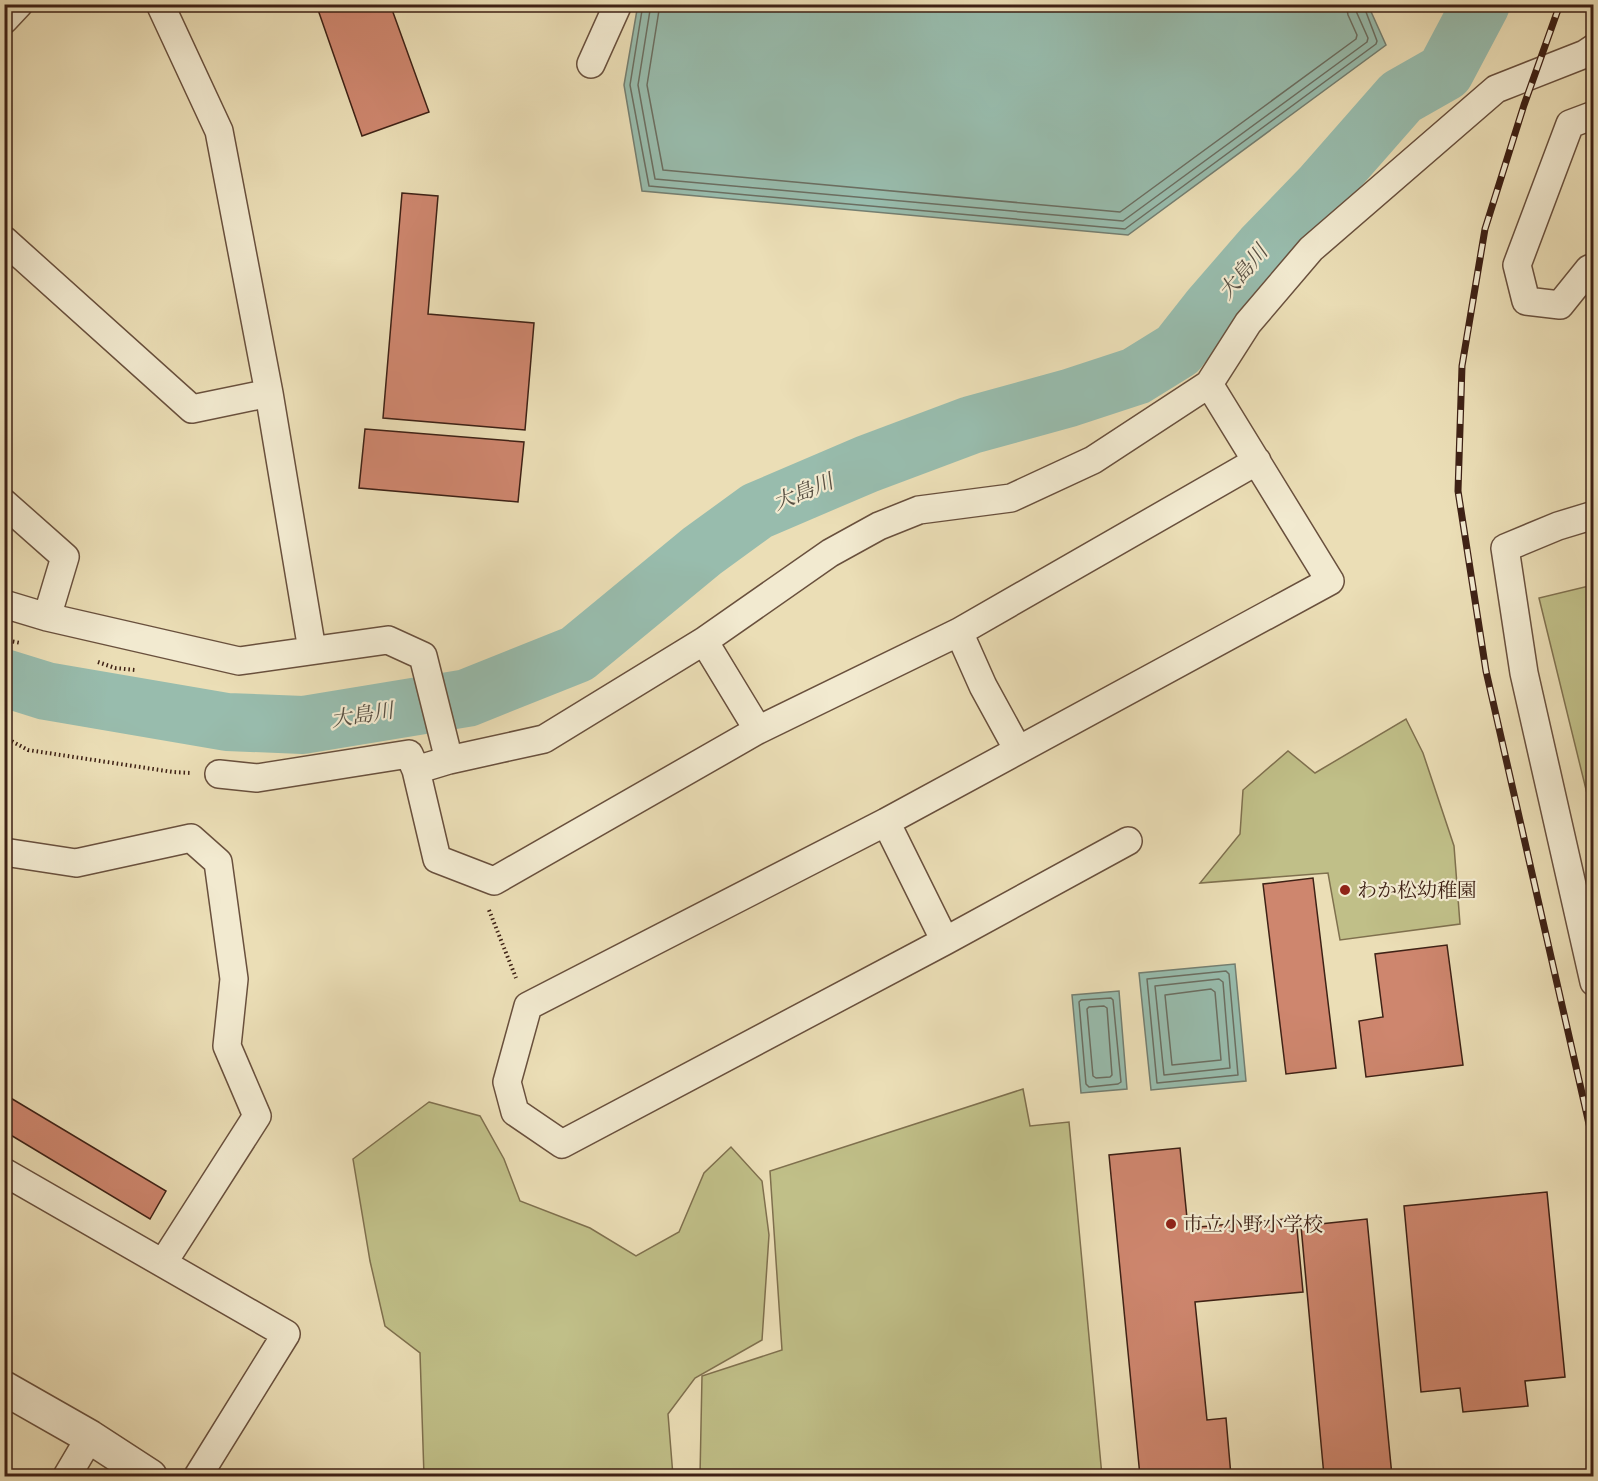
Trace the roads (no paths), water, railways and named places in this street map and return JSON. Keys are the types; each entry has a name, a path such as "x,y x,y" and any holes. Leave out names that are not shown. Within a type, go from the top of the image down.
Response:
{"street":[{"path":"4,20 19,4"},
{"path":"160,4 219,131 269,393 312,650"},
{"path":"591,64 618,4"},
{"path":"416,770 449,759 544,739 704,641 830,554 879,526 919,510 1011,498 1093,460 1209,384 1248,323 1311,249 1496,89 1585,54 1593,48"},
{"path":"1593,115 1570,124 1517,265 1526,301 1560,305 1593,267"},
{"path":"4,240 192,409 269,393"},
{"path":"1128,841 562,1144 515,1112 507,1082 528,1006 886,822 1330,580 1209,384"},
{"path":"219,774 257,778 409,754 416,770 437,859 494,881 758,730 959,632 1257,461"},
{"path":"4,503 64,557 47,617"},
{"path":"1593,515 1558,526 1505,548 1524,673 1593,982"},
{"path":"4,604 47,617 239,661 388,640 423,656 449,759"},
{"path":"959,632 1018,750"},
{"path":"704,641 758,730"},
{"path":"886,822 945,941"},
{"path":"4,852 76,863 191,838 218,862 234,979 227,1046 257,1116 164,1263"},
{"path":"4,1172 286,1334 198,1476"},
{"path":"4,1388 90,1437 150,1476"},
{"path":"67,1476 90,1437"}],"water":[{"path":"638,4 1368,5 1386,45 1128,235 642,191 624,85"},
{"path":"1235,964 1246,1081 1151,1090 1139,973"},
{"path":"1119,991 1127,1089 1081,1093 1072,995"}],"waterway":[{"name":"大島川","path":"4,678 46,691 227,722 303,725 467,698 577,654 702,551 757,511 867,464 971,425 1069,398 1136,376 1178,350 1263,248 1322,187 1401,97 1445,72 1481,4"}],"railway":[{"path":"1560,4 1524,105 1485,229 1462,366 1458,491 1486,671 1594,1146"}],"place":[{"name":"わか松幼稚園","path":"1345,890"},
{"name":"市立小野小学校","path":"1171,1224"}]}
